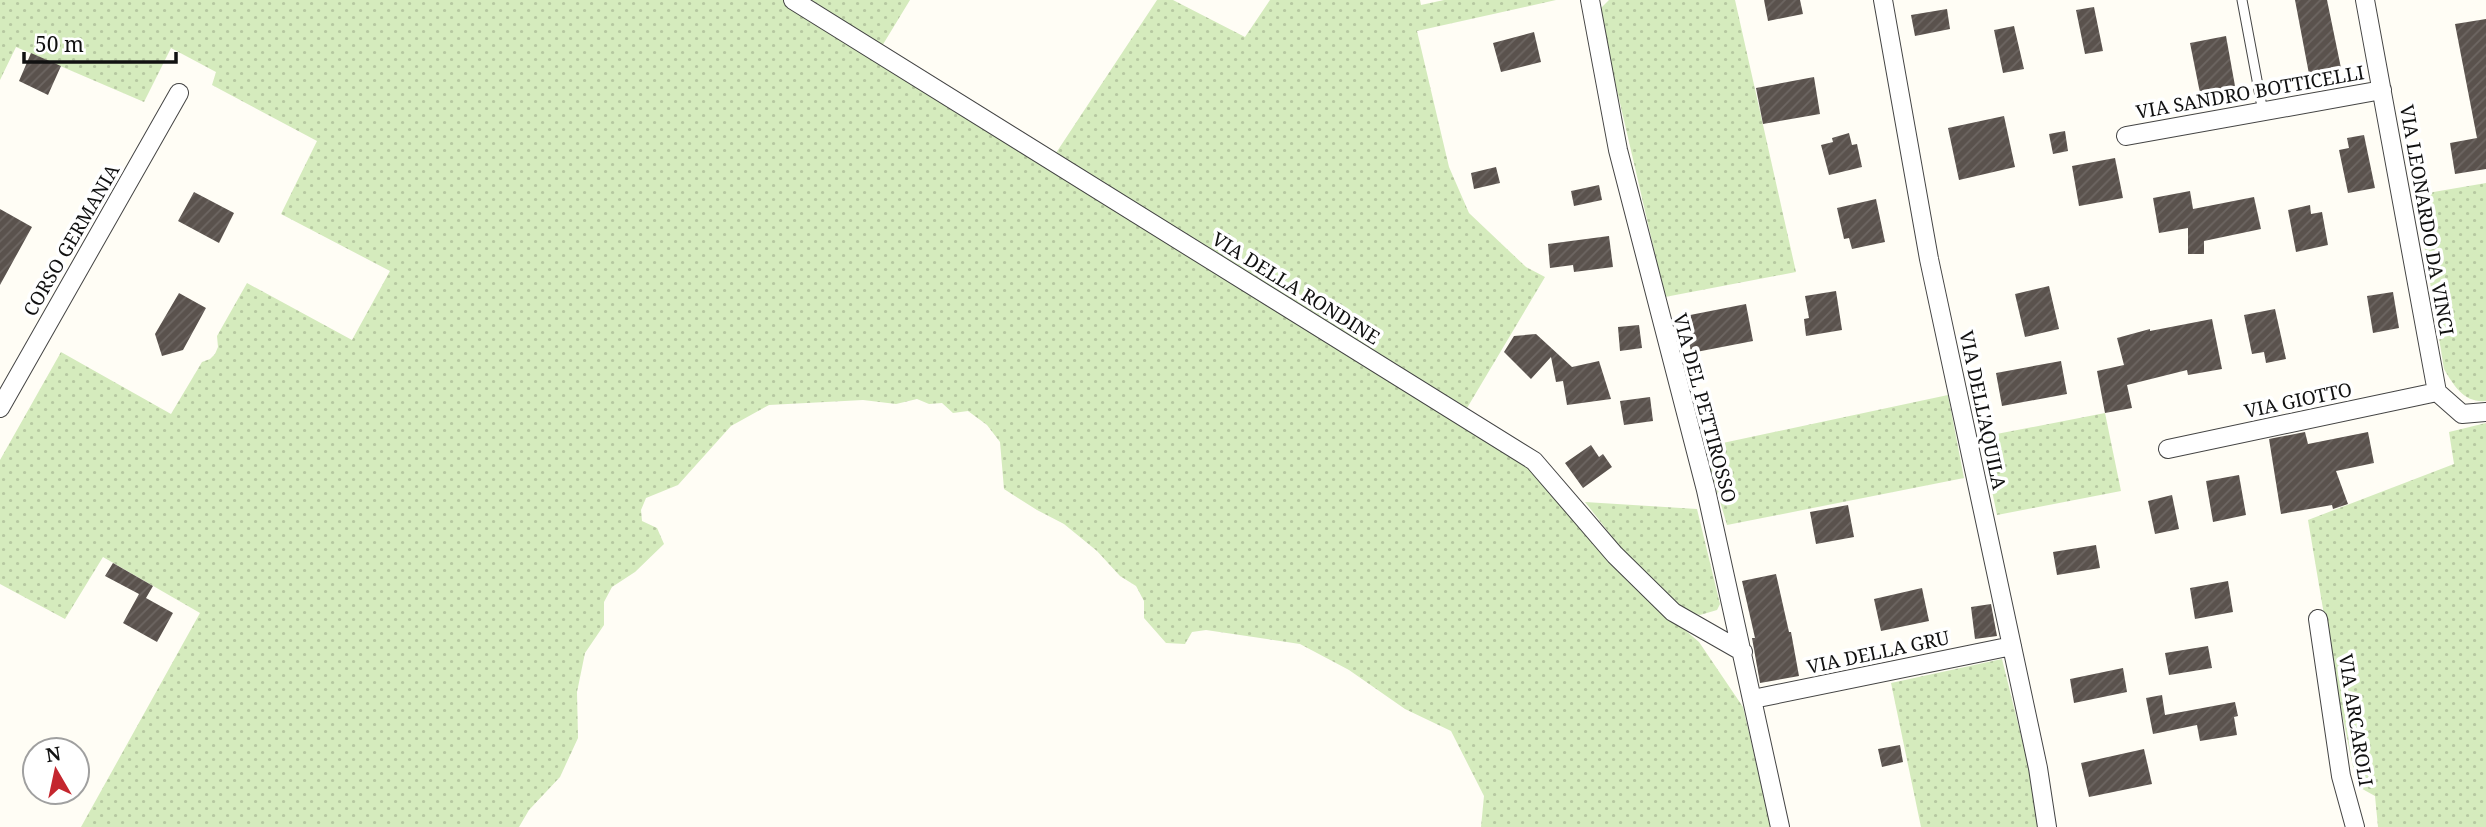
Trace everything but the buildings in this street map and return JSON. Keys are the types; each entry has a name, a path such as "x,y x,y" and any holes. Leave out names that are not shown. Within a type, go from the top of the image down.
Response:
{"street":[{"name":"VIA DELLA RONDINE","path":"793,0 1534,461 1615,555 1673,612 1743,652"},
{"name":"VIA DEL PETTIROSSO","path":"1590,0 1618,150 1706,490 1780,827"},
{"name":"VIA DELL'AQUILA","path":"1883,0 1929,259 2038,768 2047,827"},
{"name":"VIA LEONARDO DA VINCI","path":"2365,0 2437,392"},
{"name":"VIA SANDRO BOTTICELLI","path":"2126,136 2382,90"},
{"name":"CORSO GERMANIA","path":"0,408 179,93"},
{"path":"2437,392 2462,414 2486,412"},
{"name":"VIA GIOTTO","path":"2168,449 2437,392"},
{"name":"VIA ARCAROLI","path":"2318,619 2341,776 2355,827"},
{"name":"VIA DELLA GRU","path":"1753,699 2012,646"}],"lane":[{"path":"2242,0 2263,111"}],"green space":[{"path":"0,0 783,0 1527,466 1672,619 1699,642 1743,707 1771,827 1481,827 1484,796 1451,731 1405,709 1349,670 1300,644 1206,630 1192,632 1185,644 1166,643 1144,618 1144,601 1136,586 1120,576 1097,551 1064,524 1004,489 1000,442 987,425 968,411 953,413 942,403 929,404 917,399 896,404 863,400 769,405 731,426 678,485 646,498 641,510 642,521 657,528 664,544 635,572 612,587 604,602 604,625 585,653 577,692 578,738 560,777 529,810 519,827 81,827 200,613 103,557 65,619 0,584 0,460 61,352 171,414 202,362 215,354 218,347 217,336 247,283 352,340 390,271 281,214 317,141 212,85 216,72 171,48 144,102 16,47 0,80"},
{"path":"811,0 910,0 882,46"},
{"path":"1157,0 1173,0 1245,37 1270,0 1420,0 1421,5 1444,0 1556,0 1417,31 1449,167 1469,213 1526,267 1545,277 1467,408 1056,153"},
{"path":"1609,0 1735,0 1796,272 1665,297 1610,60 1601,8"},
{"path":"2486,183 2486,401 2478,401 2461,392 2444,369 2416,195"},
{"path":"1948,395 1964,478 1727,525 1704,447"},
{"path":"2105,413 2121,491 1997,515 1981,437"},
{"path":"2486,423 2486,827 2378,827 2375,796 2357,786 2335,680 2308,520 2454,464 2449,432"},
{"path":"1585,502 1697,509 1720,604 1717,610 1700,615 1685,612 1651,582"},
{"path":"2002,659 2030,772 2039,827 1921,827 1891,683"}]}
